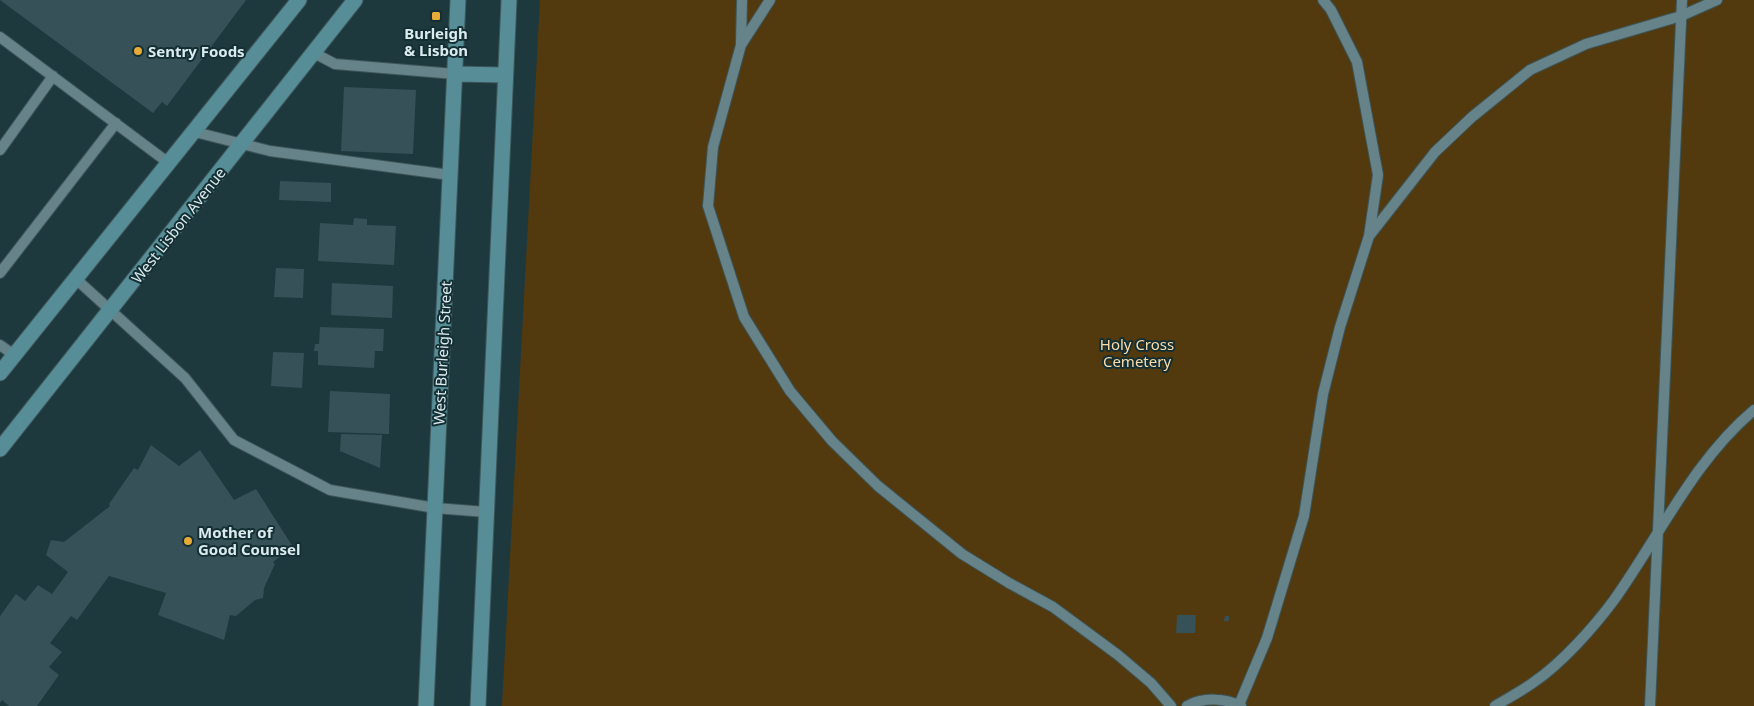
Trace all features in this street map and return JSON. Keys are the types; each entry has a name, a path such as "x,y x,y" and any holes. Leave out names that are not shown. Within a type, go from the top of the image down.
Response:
{"main road":[{"path":"0,373 170,164 299,0"},
{"name":"West Lisbon Avenue","path":"0,449 356,0"},
{"name":"West Burleigh Street","path":"426,706 458,0"},
{"path":"478,706 509,0"},
{"path":"455,74 505,75"}],"lane":[{"path":"742,0 741,45 713,147 708,206 744,317 790,391 832,440 878,486 962,554 1053,607 1118,655 1151,683 1171,706"},
{"path":"741,45 770,0"},
{"path":"1187,706 1206,700 1223,700 1240,705 1267,638 1304,516 1323,394 1340,327 1369,236 1378,175 1368,115 1357,62 1323,0"},
{"path":"1650,706 1656,537 1682,0"},
{"path":"1369,236 1435,152 1472,117 1530,70 1586,44 1681,16 1717,0"},
{"path":"0,37 170,164"},
{"path":"314,53 335,64 455,74"},
{"path":"0,150 53,76"},
{"path":"0,273 116,123"},
{"path":"195,132 270,151 450,174"},
{"path":"76,279 185,378 234,440 330,490 435,508 486,512"},
{"path":"0,345 14,356"},
{"path":"1495,706 1536,681 1576,644 1613,602 1696,474 1741,421 1754,410"}],"green space":[{"name":"Holy Cross Cemetery","path":"540,0 1754,0 1754,706 502,706"}],"building":[{"name":"Sentry Foods","path":"0,0 246,0 167,106 162,102 153,113"},
{"path":"344,87 416,90 413,154 341,151"},
{"path":"280,181 331,183 331,202 279,200"},
{"path":"354,218 367,219 367,225 396,226 394,265 318,261 320,223 353,225"},
{"path":"276,268 304,269 303,298 274,297"},
{"path":"332,283 393,286 392,318 331,315"},
{"path":"320,327 384,329 383,351 375,351 374,368 318,365 318,351 314,351 315,344 319,344"},
{"path":"273,352 304,353 302,388 271,386"},
{"path":"330,391 390,394 389,434 328,432"},
{"path":"341,434 382,435 380,468 340,451"},
{"path":"151,445 179,466 200,450 234,500 256,489 293,547 273,562 275,564 264,588 263,598 255,600 236,616 230,615 224,640 158,615 166,593 109,576 77,620 71,616 50,643 62,652 49,667 59,675 37,706 9,706 2,700 0,703 0,616 16,594 25,601 38,585 52,594 68,572 46,555 51,540 64,542 110,506 109,504 134,468 138,470"},
{"path":"1177,615 1196,615 1195,633 1176,633"},
{"path":"1225,616 1229,616 1229,621 1224,621"}],"place":[{"name":"Burleigh & Lisbon","path":"436,16"},
{"name":"Sentry Foods","path":"138,51"},
{"name":"Mother of Good Counsel","path":"188,541"}]}
